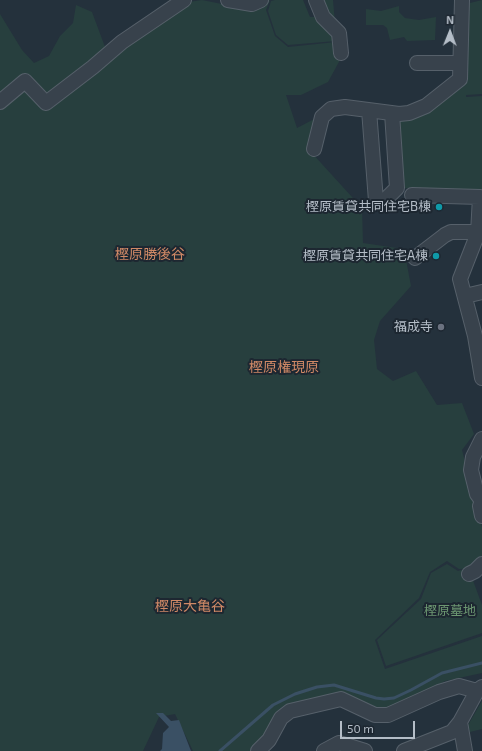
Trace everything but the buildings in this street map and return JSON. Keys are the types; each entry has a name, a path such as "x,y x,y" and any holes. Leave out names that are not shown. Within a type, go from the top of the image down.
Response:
{"street":[{"path":"0,102 25,81 46,103 93,67 122,42 184,0"},
{"path":"228,0 252,4 261,0"},
{"path":"316,0 323,17 339,33 341,53"},
{"path":"314,149 322,117 331,109 345,107 392,113 409,113 426,106 460,79 462,0"},
{"path":"417,63 460,63"},
{"path":"369,110 376,201 383,202 397,188 392,113"},
{"path":"412,195 480,197 480,232 460,279 480,354 482,378"},
{"path":"415,258 451,232 480,232"},
{"path":"465,296 482,292"},
{"path":"482,439 474,457 472,470 477,494 482,501 480,506 482,516"},
{"path":"469,574 476,571 482,564"},
{"path":"258,751 269,740 281,718 290,711 341,699 375,715 388,715 439,692 459,686 480,689 460,722 452,732 404,751"},
{"path":"460,722 465,751"},
{"path":"324,751 339,743 365,751"}],"green space":[{"path":"202,0 242,8 256,6 270,0 266,10 275,36 288,47 336,42 340,60 328,82 301,95 286,95 297,128 320,116 311,152 362,208 363,243 404,249 411,286 380,321 374,340 377,369 393,381 416,371 437,405 462,403 474,434 462,450 482,527 482,560 475,568 459,569 447,561 430,572 419,598 375,640 385,669 482,636 482,673 445,681 397,708 376,712 349,701 290,713 250,751 193,751 175,714 159,717 143,751 0,751 0,14 22,50 34,63 49,56 60,36 73,23 76,5 92,12 108,55 182,3"},
{"path":"303,0 310,17 317,17 335,34 336,41 288,45 276,35 268,11 271,1"},
{"path":"322,0 333,0 335,23 332,23"},
{"path":"482,0 482,94 466,95 466,97 482,96 482,191 400,188 396,118 458,81 466,4"},
{"path":"399,6 399,12 405,18 419,20 436,17 435,40 407,41 404,37 390,40 387,28 383,25 366,25 366,9 381,11"},
{"name":"樫原墓地","path":"447,564 458,571 464,569 471,575 482,605 482,633 386,666 377,640 421,599 431,573"},
{"path":"482,701 482,729 470,732 468,725"}],"water":[{"path":"156,713 163,713 171,721 179,720 191,751 160,751 162,749 163,733 169,727"}],"waterway":[{"path":"220,751 273,705 295,694 317,687 334,685 376,698 394,698 442,673 482,663"}],"place":[{"name":"樫原賃貸共同住宅B棟","path":"439,207"},
{"name":"樫原賃貸共同住宅A棟","path":"436,256"},
{"name":"福成寺","path":"441,327"}],"district":[{"name":"樫原勝後谷","path":"150,254"},
{"name":"樫原権現原","path":"284,367"},
{"name":"樫原大亀谷","path":"190,606"}]}
